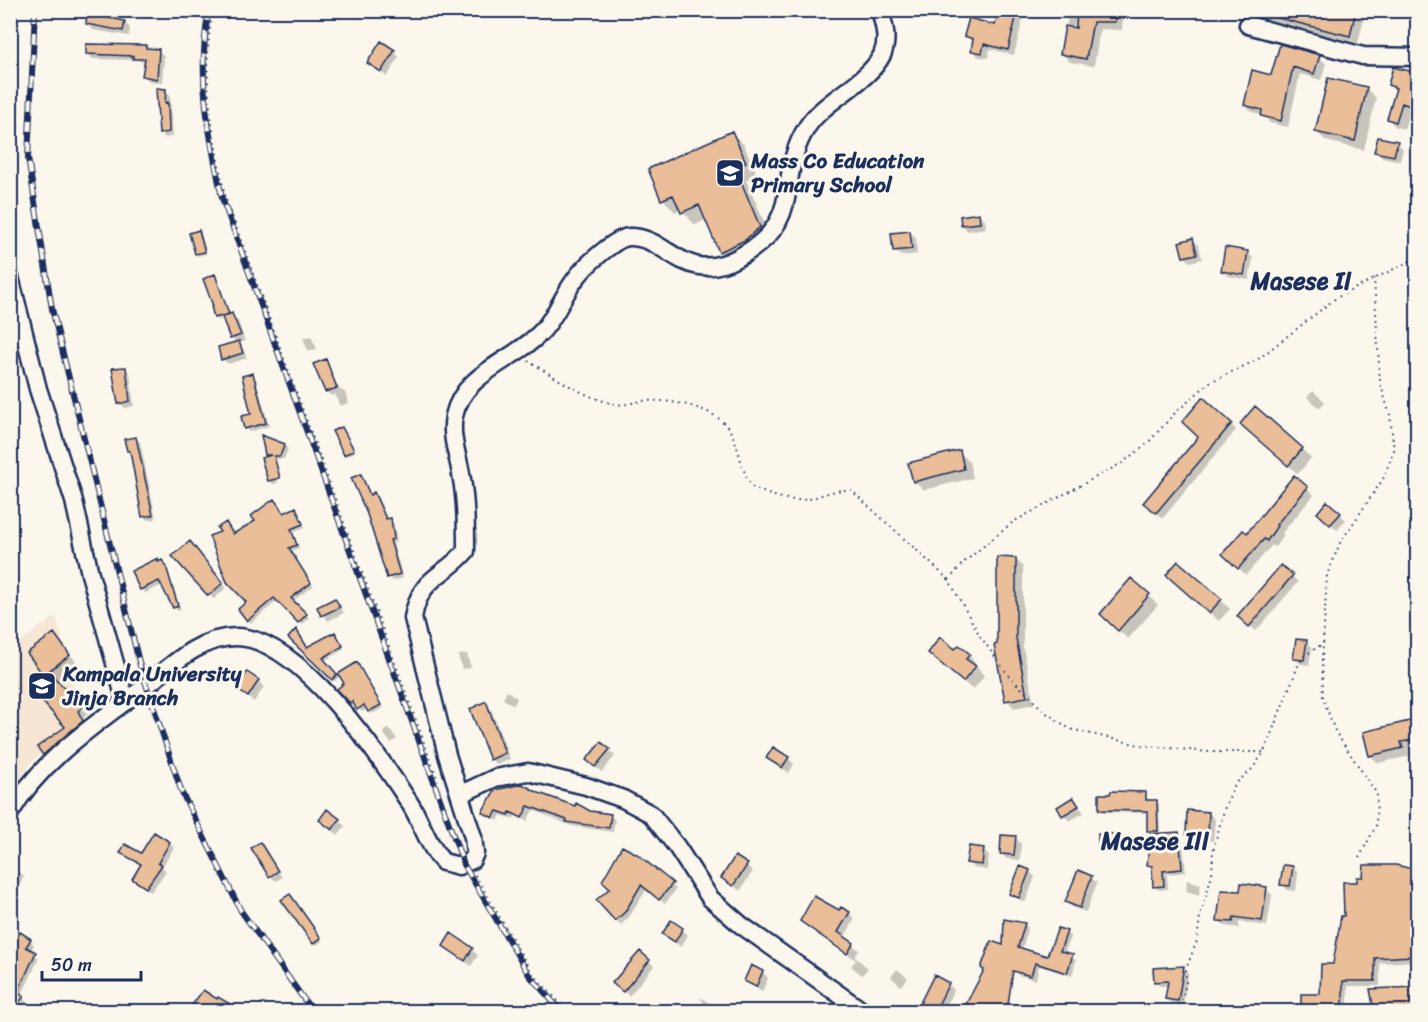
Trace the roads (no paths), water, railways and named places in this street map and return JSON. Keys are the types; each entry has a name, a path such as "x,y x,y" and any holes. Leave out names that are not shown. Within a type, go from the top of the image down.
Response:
{"street":[{"path":"10,813 50,764 125,699 187,653 209,642 236,637 262,642 284,653 339,708 411,804 439,857 449,865 459,866 468,863 474,857 475,849 461,794 447,755 413,618 416,602 428,583 444,568 457,561 466,551 461,475 453,437 454,415 465,390 512,352 528,344 543,331 577,276 615,240 630,237 648,241 675,259 693,266 712,266 738,259 769,236 777,228 785,208 797,148 808,125 882,55 886,38 880,10"},
{"path":"1248,26 1363,56 1418,57"},
{"path":"10,277 38,389 74,501 90,574 125,699"},
{"path":"461,794 495,778 528,772 586,786 622,799 651,814 677,847 710,898 741,925 864,1011"}],"railway":[{"path":"35,10 28,158 52,309 140,666 182,793 241,911 313,1012"},
{"path":"209,10 205,34 204,81 209,128 222,198 464,865 529,975 562,1012"}],"place":[{"name":"Mass Co Education Primary School","path":"730,173"},
{"name":"Kampala University Jinja Branch","path":"42,686"}],"district":[{"name":"Masese II","path":"1301,281"},
{"name":"Masese III","path":"1155,841"}]}
